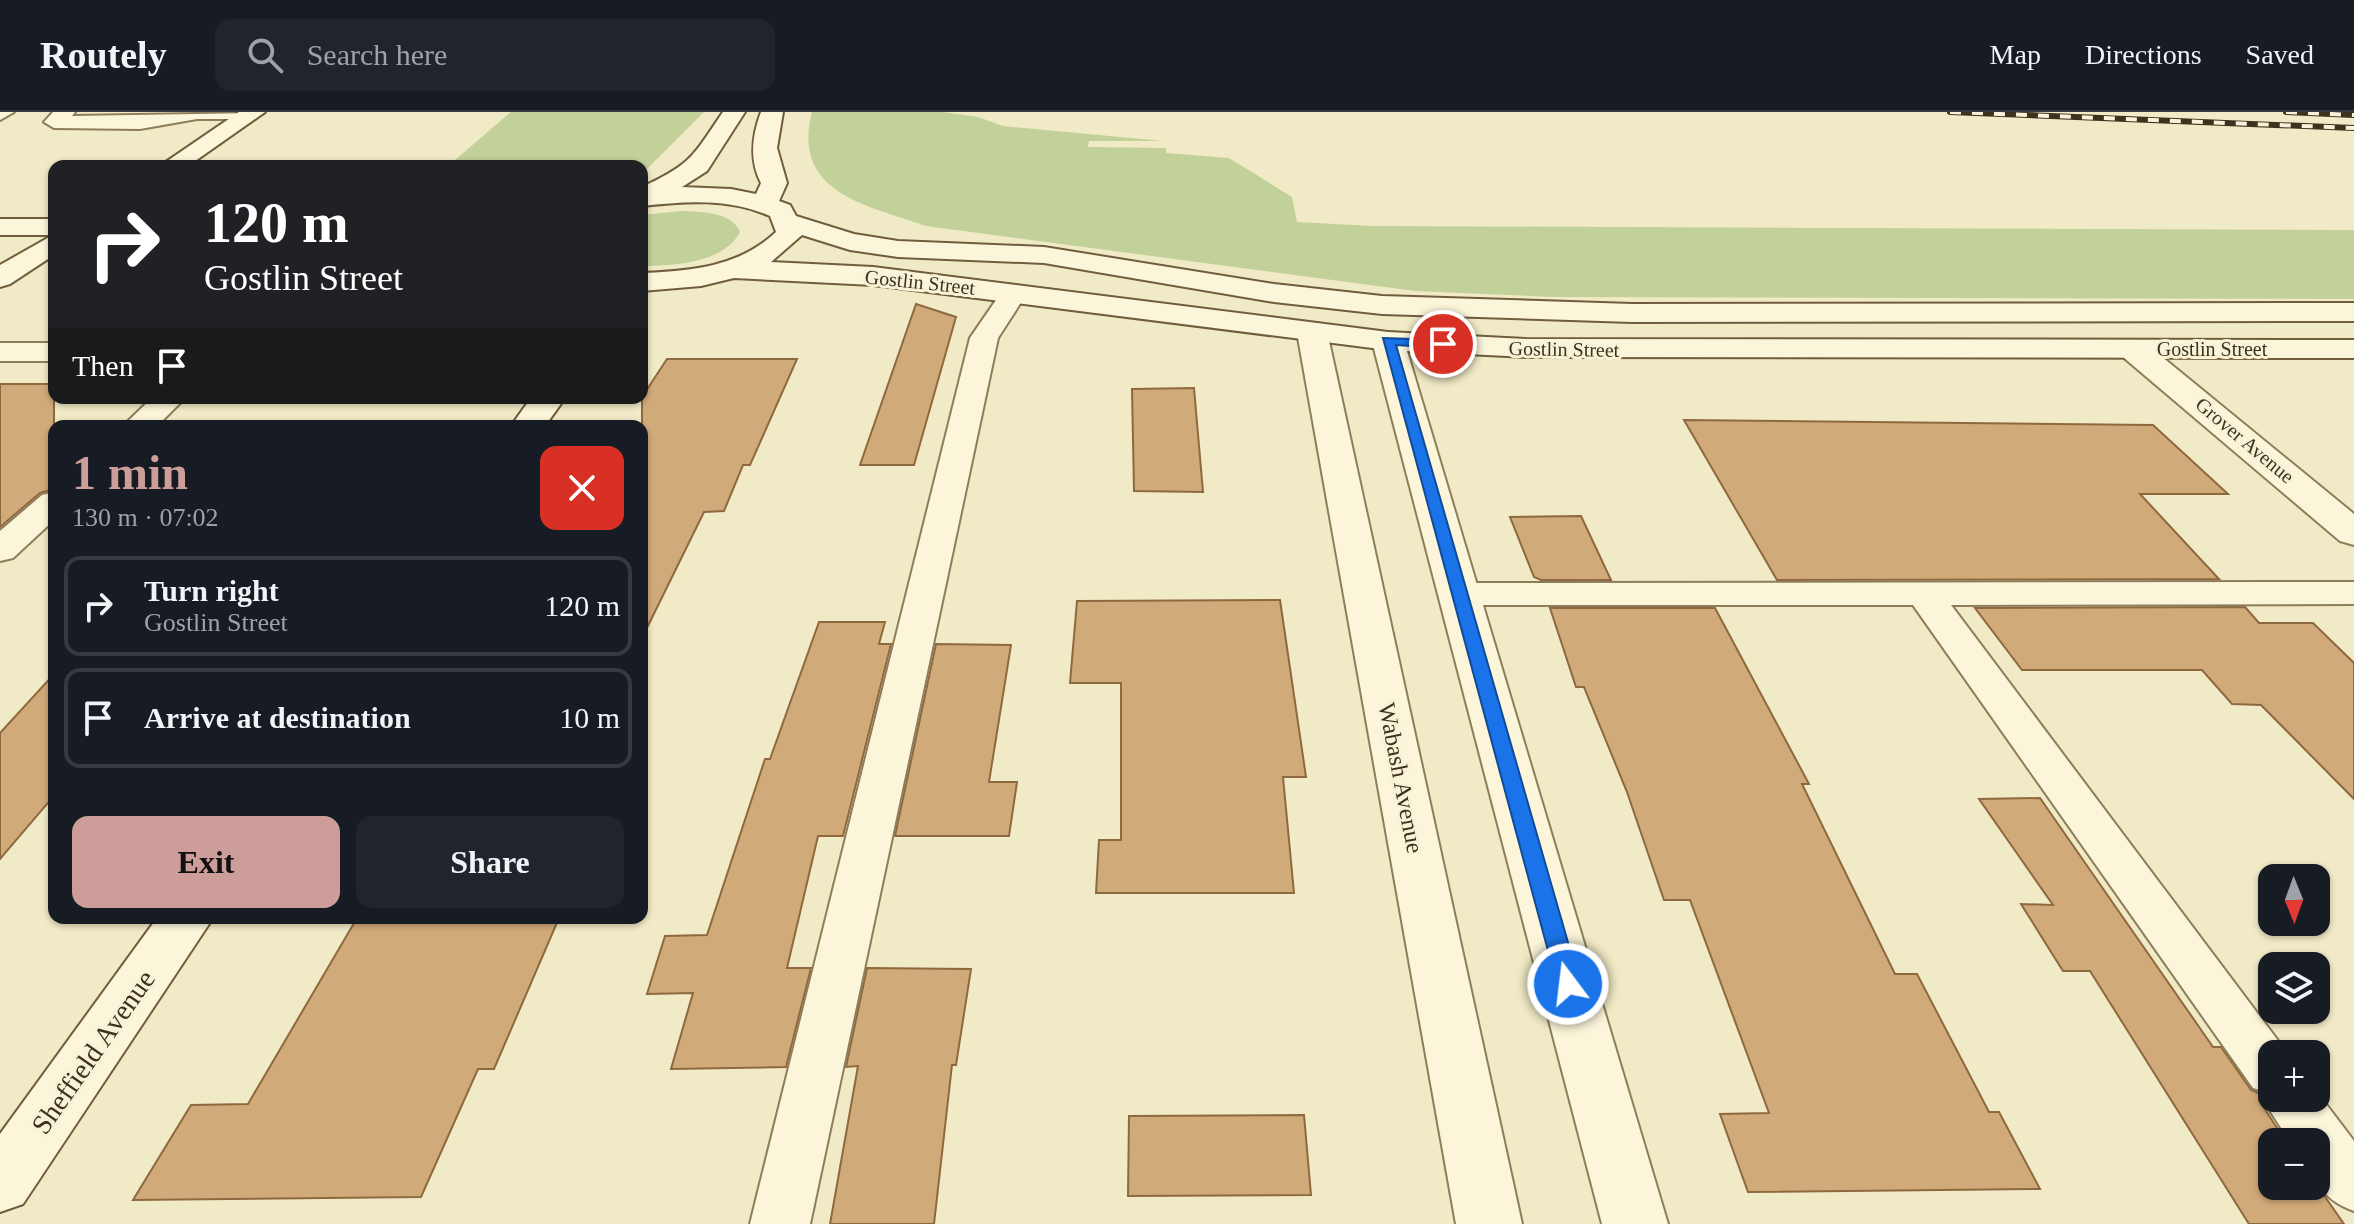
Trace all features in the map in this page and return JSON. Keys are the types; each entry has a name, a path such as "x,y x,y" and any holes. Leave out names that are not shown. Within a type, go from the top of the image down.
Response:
{"main road":[{"path":"648,194 688,175 698,166 734,112"},
{"path":"648,281 696,277 731,269 779,246 790,233 788,222 769,193 765,138 772,112"},
{"path":"181,160 253,113"},
{"path":"648,197 769,193 882,233 1044,255"},
{"name":"Gostlin Street","path":"788,222 850,242 898,249 1044,255 1274,293 1426,307 1632,313 2354,312"},
{"path":"0,227 48,227"},
{"path":"0,278 48,247"},
{"name":"Gostlin Street","path":"731,269 873,276 1388,341 1606,350 2354,349"},
{"path":"648,307 696,277"},
{"name":"Wabash Avenue","path":"1312,332 1489,1224"},
{"path":"1388,341 1635,1224"},
{"name":"Grover Avenue","path":"2134,350 2354,533"},
{"name":"Sheffield Avenue","path":"0,1185 182,924"}],"lane":[{"path":"65,112 54,122 140,123 187,114 253,113"},
{"path":"780,1224 984,338 1014,293"},
{"path":"0,352 48,352"},
{"path":"146,420 163,404"},
{"path":"0,550 48,507"},
{"path":"1460,594 2354,593"},
{"path":"1925,595 2258,1054"},
{"path":"2300,1112 2354,1186"}],"green space":[{"path":"511,112 704,112 648,168 648,160 455,160"},
{"path":"812,112 943,112 978,117 1003,126 1163,141 1089,141 1088,147 1166,148 1166,153 1229,158 1292,197 1297,222 1372,226 2354,230 2354,299 1552,297 1415,291 926,226 858,202 839,192 823,178 813,161 808,139"},
{"path":"681,211 723,216 740,232 722,250 697,261 648,266 648,214"}],"building":[{"path":"916,304 956,317 914,465 860,465"},
{"path":"667,359 797,359 750,465 743,465 724,511 704,512 648,626 648,420 642,420 642,404 648,404 648,388"},
{"path":"0,384 48,384 48,404 54,404 54,420 48,420 48,491 40,493 0,527"},
{"path":"1194,388 1203,492 1134,491 1132,389"},
{"path":"1684,420 2153,425 2228,494 2140,494 2219,579 1777,580"},
{"path":"1581,516 1611,580 1541,580 1534,577 1510,517"},
{"path":"1280,600 1306,777 1283,777 1294,893 1096,893 1099,840 1121,840 1121,683 1070,683 1077,601"},
{"path":"2245,607 2259,623 2313,623 2354,663 2354,799 2261,705 2232,704 2202,670 2022,670 1975,608"},
{"path":"1550,608 1715,608 1809,784 1802,784 1895,974 1917,974 1989,1112 1999,1112 2040,1189 1748,1192 1720,1114 1769,1113 1690,900 1664,900 1627,792 1584,687 1576,687"},
{"path":"819,622 885,622 879,644 891,644 843,836 818,836 787,968 811,968 786,1067 671,1069 693,993 647,994 665,936 707,935 765,759 770,759"},
{"path":"936,644 1011,645 989,782 1017,782 1009,836 895,836"},
{"path":"48,681 48,803 0,859 0,733"},
{"path":"2040,798 2213,1047 2221,1047 2251,1090 2258,1093 2258,1112 2267,1112 2277,1128 2258,1128 2258,1200 2327,1200 2344,1224 2249,1224 2090,971 2063,971 2021,904 2053,905 1979,799"},
{"path":"353,924 556,924 494,1069 478,1069 421,1197 133,1200 191,1105 248,1104"},
{"path":"867,968 971,969 956,1065 952,1065 934,1224 830,1224 858,1066 846,1067"},
{"path":"1304,1115 1311,1195 1128,1196 1129,1116"}],"railway":[{"path":"1950,112 2354,128"},
{"path":"2286,112 2354,115"}],"route":[{"path":"1443,344 1388,341 1568,984"}]}
